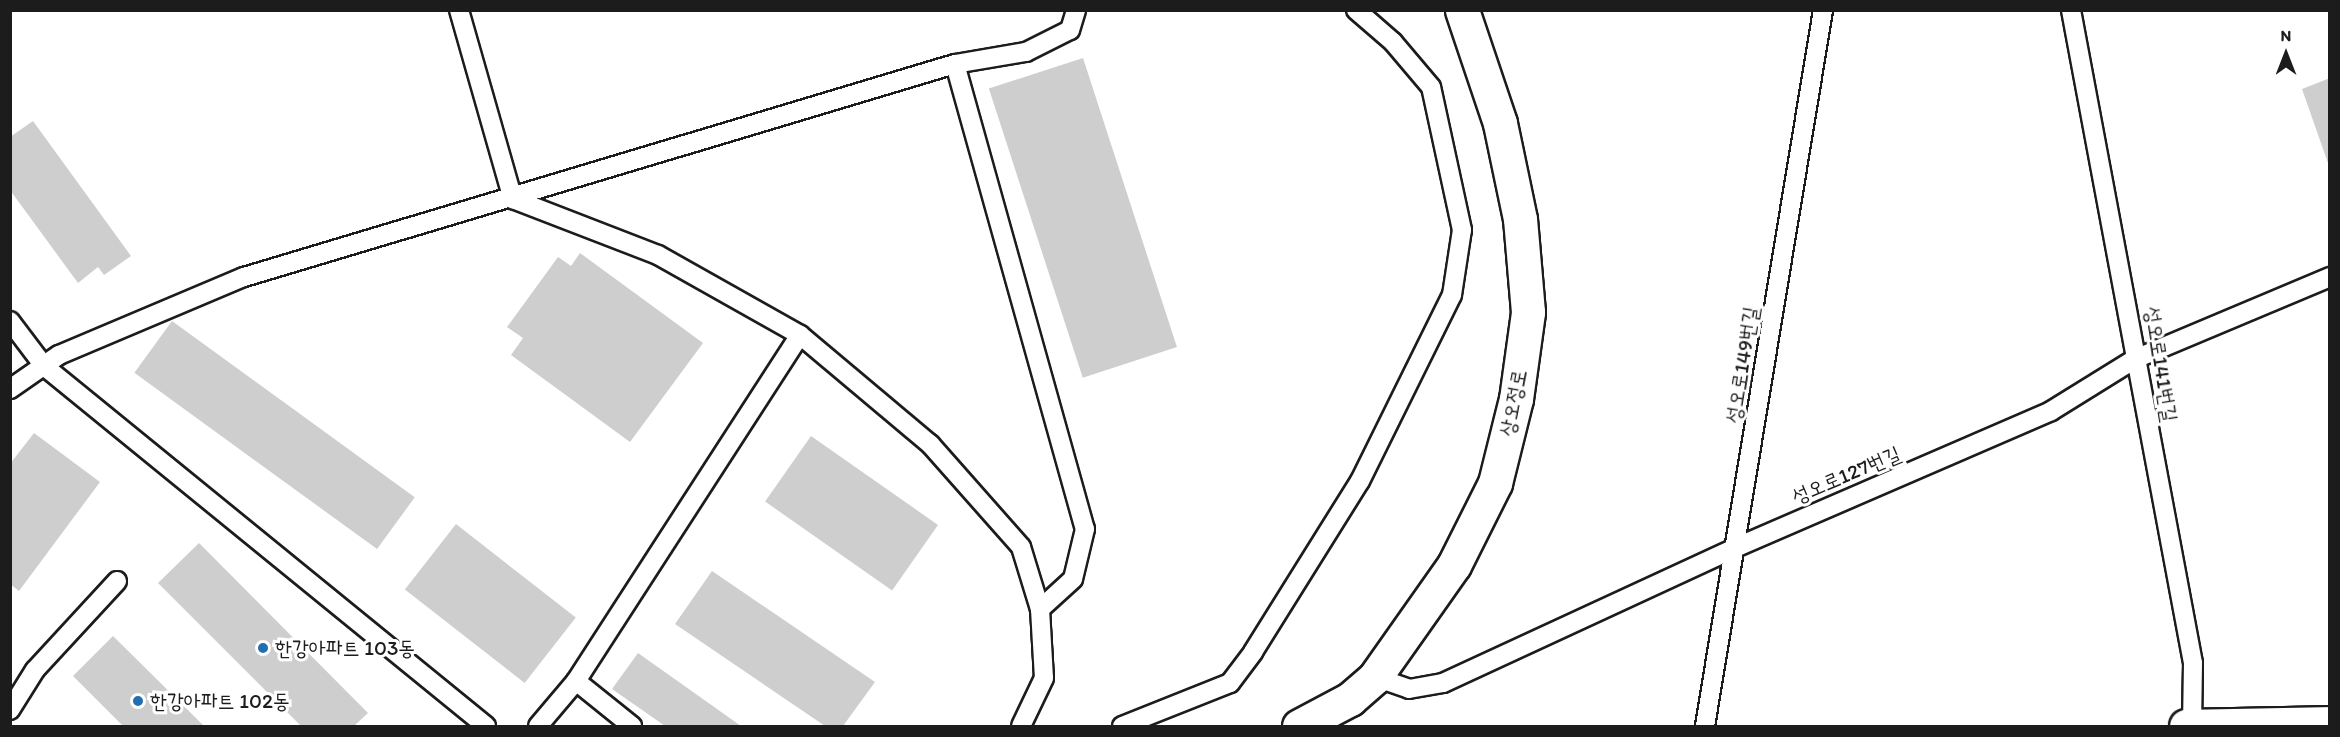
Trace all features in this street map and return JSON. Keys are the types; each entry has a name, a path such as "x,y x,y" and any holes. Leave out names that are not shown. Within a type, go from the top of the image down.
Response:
{"street":[{"name":"상오정로","path":"1299,726 1350,699 1375,677 1455,565 1495,483 1516,399 1527,323 1520,219 1500,123 1462,10"},
{"path":"2190,725 2330,723"}],"lane":[{"path":"459,10 513,199"},
{"path":"10,389 44,366 244,277 513,199 955,64 1026,52 1070,30 1076,10"},
{"path":"1122,726 1230,683 1360,480 1452,296 1462,230 1431,87 1393,42 1356,10"},
{"name":"성오로149번길","path":"1705,726 1823,10"},
{"name":"성오로141번길","path":"2071,10 2134,328 2135,359 2193,663 2190,725"},
{"path":"955,64 1085,529 1072,579 1040,609"},
{"path":"513,199 658,255 800,335 930,444 1021,547 1040,609 1044,678 1021,726"},
{"name":"성오로127번길","path":"1375,677 1409,689 1443,683 1735,548 2051,411 2135,359 2330,277"},
{"path":"10,321 44,366 486,726"},
{"path":"538,726 576,681 800,335"},
{"path":"10,710 35,670 117,581"},
{"path":"576,681 632,726"}],"building":[{"path":"1083,58 1177,347 1083,378 989,89"},
{"path":"2330,78 2330,166 2329,166 2302,89"},
{"path":"33,121 131,256 104,275 98,267 78,283 10,190 10,137"},
{"path":"580,253 703,343 630,442 511,355 523,338 507,327 558,257 571,266"},
{"path":"172,321 415,497 377,549 134,373"},
{"path":"34,433 100,482 19,591 10,584 10,464"},
{"path":"811,436 938,525 892,590 765,502"},
{"path":"456,524 576,618 525,683 405,589"},
{"name":"한강아파트 103동","path":"199,543 368,713 354,726 301,726 158,583"},
{"path":"712,571 875,682 843,726 825,726 675,624"},
{"name":"한강아파트 102동","path":"113,636 204,726 123,726 73,676"},
{"path":"638,653 741,726 665,726 612,689"}],"place":[{"name":"한강아파트 103동","path":"263,648"},
{"name":"한강아파트 102동","path":"138,701"}]}
